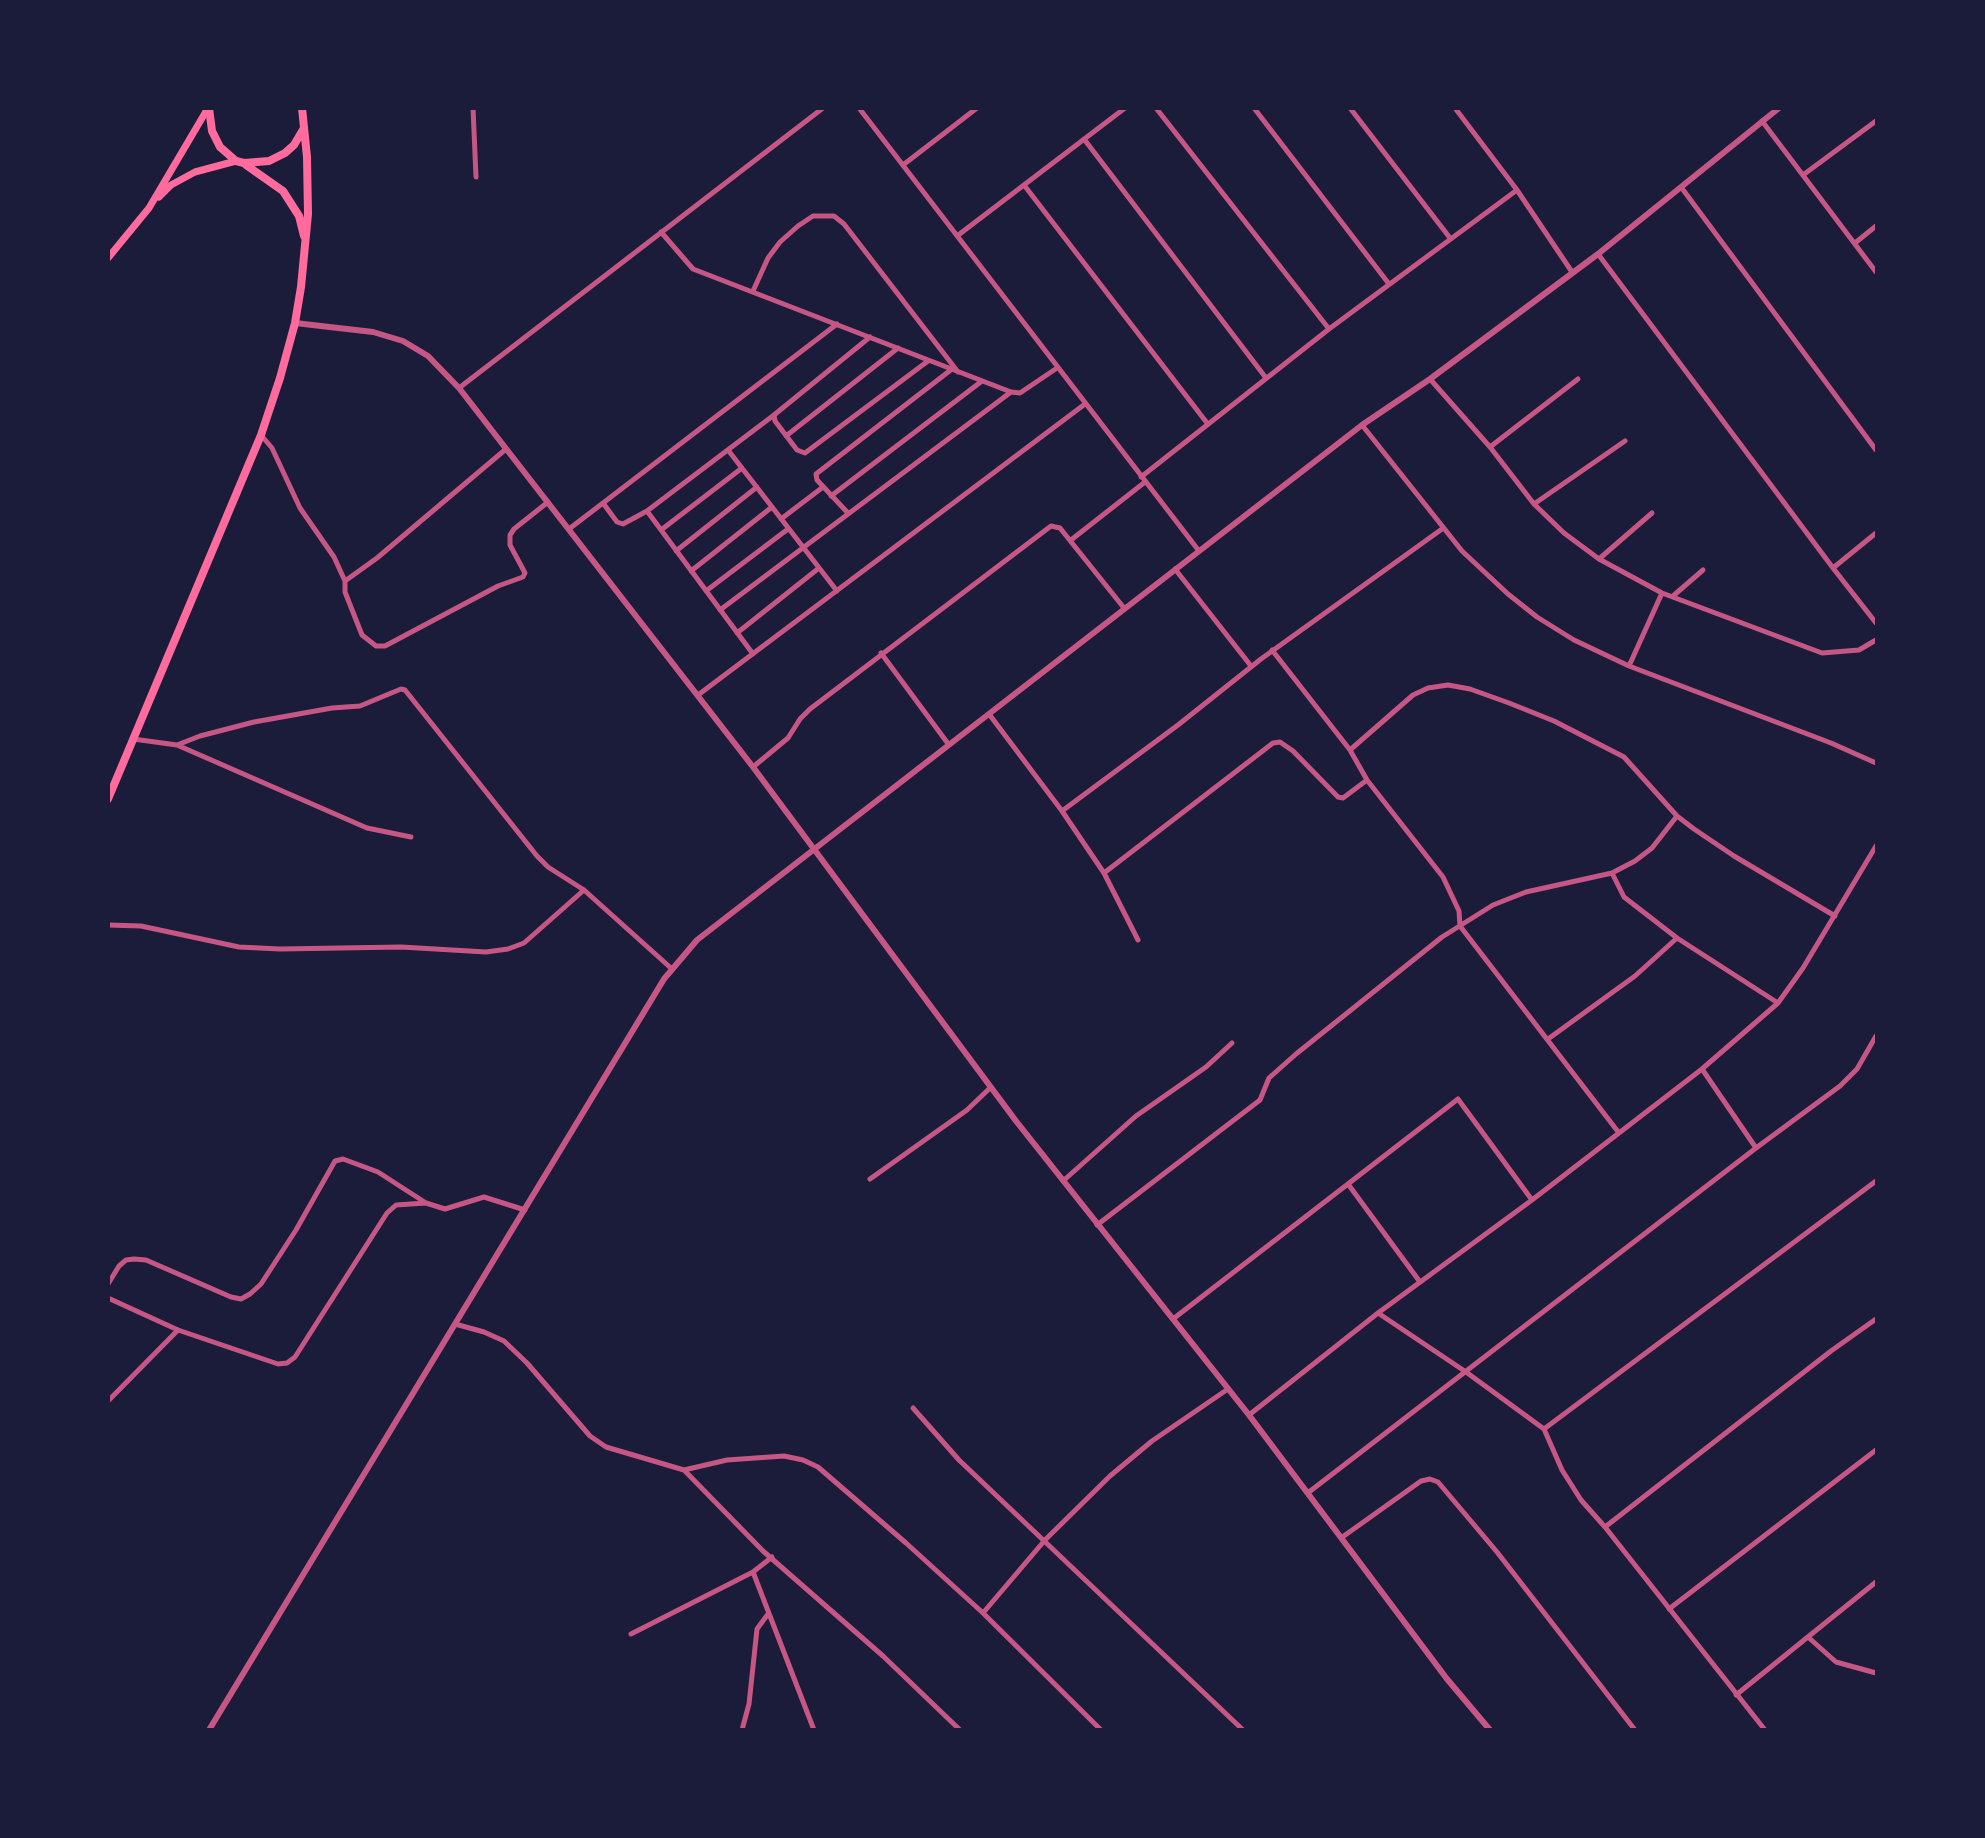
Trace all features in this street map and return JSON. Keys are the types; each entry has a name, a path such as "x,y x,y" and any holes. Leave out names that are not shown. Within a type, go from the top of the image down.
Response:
{"highway":[{"path":"208,108 215,140 226,153 272,181 291,201 299,216 306,242"},
{"path":"108,799 261,435 280,379 295,323 306,242 308,176 302,108"},
{"path":"240,162 263,163 275,159 294,145 304,128"}],"main road":[{"path":"149,208 208,108"},
{"path":"108,258 171,185 195,172 240,162"}],"street":[{"path":"473,108 476,177"},
{"path":"460,388 823,108"},
{"path":"859,108 1199,551"},
{"path":"903,165 968,111 977,108"},
{"path":"957,236 1125,108"},
{"path":"1156,108 1329,329"},
{"path":"1254,108 1389,284"},
{"path":"1350,108 1450,238"},
{"path":"1455,108 1517,190 1572,272"},
{"path":"209,1730 664,979 697,940 1362,425 1430,379 1598,254 1779,108"},
{"path":"1762,121 1877,272"},
{"path":"1803,175 1877,121"},
{"path":"1084,139 1266,378"},
{"path":"1024,186 1207,424"},
{"path":"1681,187 1877,450"},
{"path":"1071,541 1207,424 1329,329 1517,190"},
{"path":"753,291 768,258 780,242 813,216 834,216 844,223 955,371"},
{"path":"1855,243 1877,226"},
{"path":"661,232 692,269 1011,391 1020,393 1057,368"},
{"path":"1598,254 1877,623"},
{"path":"295,323 373,332 403,341 428,356 460,388 753,767 1063,1181 1309,1492 1447,1679 1490,1730"},
{"path":"569,529 837,324"},
{"path":"603,503 617,522 623,524 647,511 775,415 870,337"},
{"path":"786,436 898,348"},
{"path":"775,415 775,421 797,450 806,453 928,360"},
{"path":"847,513 816,477 820,470 955,371"},
{"path":"1430,379 1490,447 1534,504 1564,533 1599,559 1662,593 1822,653 1859,650 1877,640"},
{"path":"1490,447 1577,379"},
{"path":"831,496 982,381"},
{"path":"720,610 1011,391"},
{"path":"698,695 1085,404"},
{"path":"1362,425 1442,528 1480,570 1537,617 1574,640 1629,666 1877,763"},
{"path":"261,435 272,448 300,508 334,557 345,581 345,592 362,635 376,646 385,646 498,586 523,577 525,573 510,545 510,535 514,528 548,502"},
{"path":"1534,504 1625,441"},
{"path":"345,581 377,558 506,449"},
{"path":"728,450 837,591"},
{"path":"661,530 742,468"},
{"path":"676,551 757,487"},
{"path":"781,519 823,487"},
{"path":"691,571 772,506"},
{"path":"647,511 753,654"},
{"path":"1599,559 1652,513"},
{"path":"753,767 788,738 810,709 1046,528 1056,525 1124,608"},
{"path":"1062,811 1178,725 1272,650 1442,528"},
{"path":"706,591 788,529"},
{"path":"1833,568 1877,533"},
{"path":"737,633 818,568"},
{"path":"1175,569 1251,666"},
{"path":"1674,596 1703,570"},
{"path":"1629,666 1662,593"},
{"path":"1272,650 1350,750 1367,780 1443,877 1458,911 1460,926 1619,1133"},
{"path":"881,653 949,745"},
{"path":"1350,750 1413,695 1428,688 1448,685 1470,690 1554,721 1624,757 1677,816 1734,856 1835,916"},
{"path":"177,745 254,722 332,708 360,706 405,690 537,856 548,867 584,890 673,969"},
{"path":"989,714 1062,811 1104,873 1138,940"},
{"path":"133,739 177,745 367,828 411,837"},
{"path":"1104,873 1273,743 1280,742 1293,751 1338,797 1343,798 1367,780"},
{"path":"1097,1225 1260,1100 1269,1078 1442,937 1493,905 1526,892 1612,873 1652,848 1677,816"},
{"path":"1249,1415 1378,1313 1532,1200 1702,1069 1778,1003 1874,856 1877,846"},
{"path":"1612,873 1624,897 1677,938 1778,1003"},
{"path":"108,925 141,926 239,947 401,947 486,952 508,949 524,943 584,890"},
{"path":"1548,1039 1635,976 1677,938"},
{"path":"1309,1492 1840,1086 1857,1069 1877,1036"},
{"path":"1063,1181 1136,1116 1206,1067 1232,1043"},
{"path":"1702,1069 1756,1148"},
{"path":"870,1179 967,1110 991,1087"},
{"path":"1173,1319 1458,1099 1532,1200"},
{"path":"108,1284 126,1260 146,1260 241,1299 261,1284 296,1230 335,1161 343,1159 379,1172 426,1203 445,1209 484,1197 525,1210"},
{"path":"1544,1429 1877,1181"},
{"path":"1348,1184 1420,1282"},
{"path":"108,1298 178,1330 278,1364 287,1363 295,1357 387,1213 397,1205 426,1203"},
{"path":"1378,1313 1544,1429 1568,1480 1581,1500 1765,1730"},
{"path":"1605,1527 1831,1351 1877,1319"},
{"path":"455,1324 504,1341 527,1363 590,1436 606,1447 684,1470 772,1557 892,1664 960,1730"},
{"path":"108,1401 178,1330"},
{"path":"983,1613 1045,1540 1110,1476 1152,1441 1227,1389"},
{"path":"913,1408 959,1460 1243,1730"},
{"path":"1669,1609 1877,1450"},
{"path":"684,1470 727,1460 784,1456 818,1467 983,1613 1101,1730"},
{"path":"1341,1538 1421,1481 1430,1479 1438,1482 1497,1552 1635,1730"},
{"path":"631,1634 753,1572 772,1557"},
{"path":"753,1572 814,1730"},
{"path":"1736,1695 1877,1582"},
{"path":"742,1730 750,1703 757,1629 768,1614"},
{"path":"1808,1637 1818,1649 1836,1662 1877,1673"}]}
